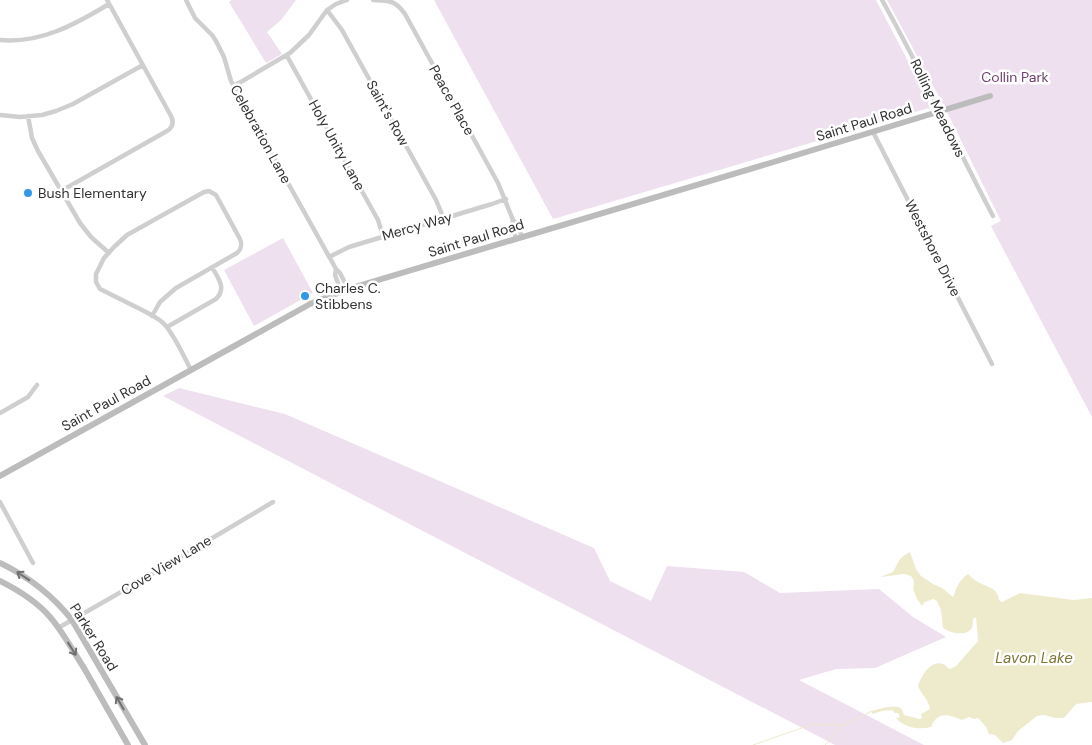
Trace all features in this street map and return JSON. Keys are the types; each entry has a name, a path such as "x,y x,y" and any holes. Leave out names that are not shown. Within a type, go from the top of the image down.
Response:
{"street":[{"name":"Celebration Lane","path":"186,0 195,18 216,41 234,86 336,269 335,275 345,290"},
{"path":"234,86 287,56 309,35 327,10 347,0"},
{"name":"Peace Place","path":"373,0 394,2 403,12 506,198 513,220 512,225 519,238"},
{"name":"Rolling Meadows","path":"882,0 932,93 993,216"},
{"path":"0,40 36,38 56,33 108,2 171,116 173,123 167,131 61,191"},
{"name":"Saint's Row","path":"327,10 347,38 436,200 444,219"},
{"name":"Holy Unity Lane","path":"287,56 378,220 383,236"},
{"path":"0,114 20,117 56,111 73,104 143,65"},
{"name":"Saint Paul Road","path":"0,476 310,304 345,290 990,96"},
{"path":"28,116 32,138 80,224 90,237 109,252"},
{"name":"Westshore Drive","path":"872,132 992,364"},
{"path":"152,316 160,302 168,294 241,248 240,239 216,195 209,191 127,235 104,258 95,278 100,289 152,316 167,327 190,370"},
{"name":"Mercy Way","path":"329,257 349,247 444,219 506,198"},
{"path":"167,327 219,296 221,284 212,267"},
{"path":"0,413 28,397 37,385"},
{"path":"0,502 33,563"},
{"name":"Cove View Lane","path":"58,628 273,502"},
{"name":"Parker Road","path":"0,563 15,571 41,590 62,608 72,620 145,745"},
{"name":"Parker Road","path":"0,581 35,603 58,628 73,649 128,745"}],"green space":[{"path":"232,0 296,0 281,20 267,32 282,54 266,63 229,2"},
{"path":"434,0 876,0 932,107 553,219"},
{"name":"Collin Park","path":"887,0 1092,0 1092,417 991,226 1001,221 944,106"},
{"path":"283,238 313,293 254,326 224,270"},
{"path":"179,388 285,414 594,548 610,581 651,601 667,566 744,572 780,593 879,589 913,617 946,637 875,668 836,669 799,680 924,745 835,745 163,396"}],"water":[{"name":"Lavon Lake","path":"910,552 916,569 921,576 953,597 960,582 968,574 978,582 993,589 1002,602 1020,593 1074,600 1092,598 1092,702 1076,704 1064,718 1044,715 1037,716 1018,731 1012,740 1003,743 995,735 989,734 978,718 969,717 962,720 944,715 937,718 931,727 917,728 908,726 900,721 896,718 900,717 898,713 892,710 872,714 872,711 894,706 901,708 904,715 922,718 921,714 930,709 918,686 921,678 930,666 934,664 943,664 950,669 956,666 978,641 976,617 973,619 972,628 969,631 958,633 950,631 943,628 941,610 937,601 933,599 925,602 922,606 917,599 913,589 914,581 911,576 904,574 880,577 893,572 901,558"}],"waterway":[{"path":"825,745 843,725 872,711"},
{"path":"753,745 813,724 843,725"}],"place":[{"name":"Bush Elementary","path":"28,193"},
{"name":"Charles C. Stibbens","path":"305,296"}]}
